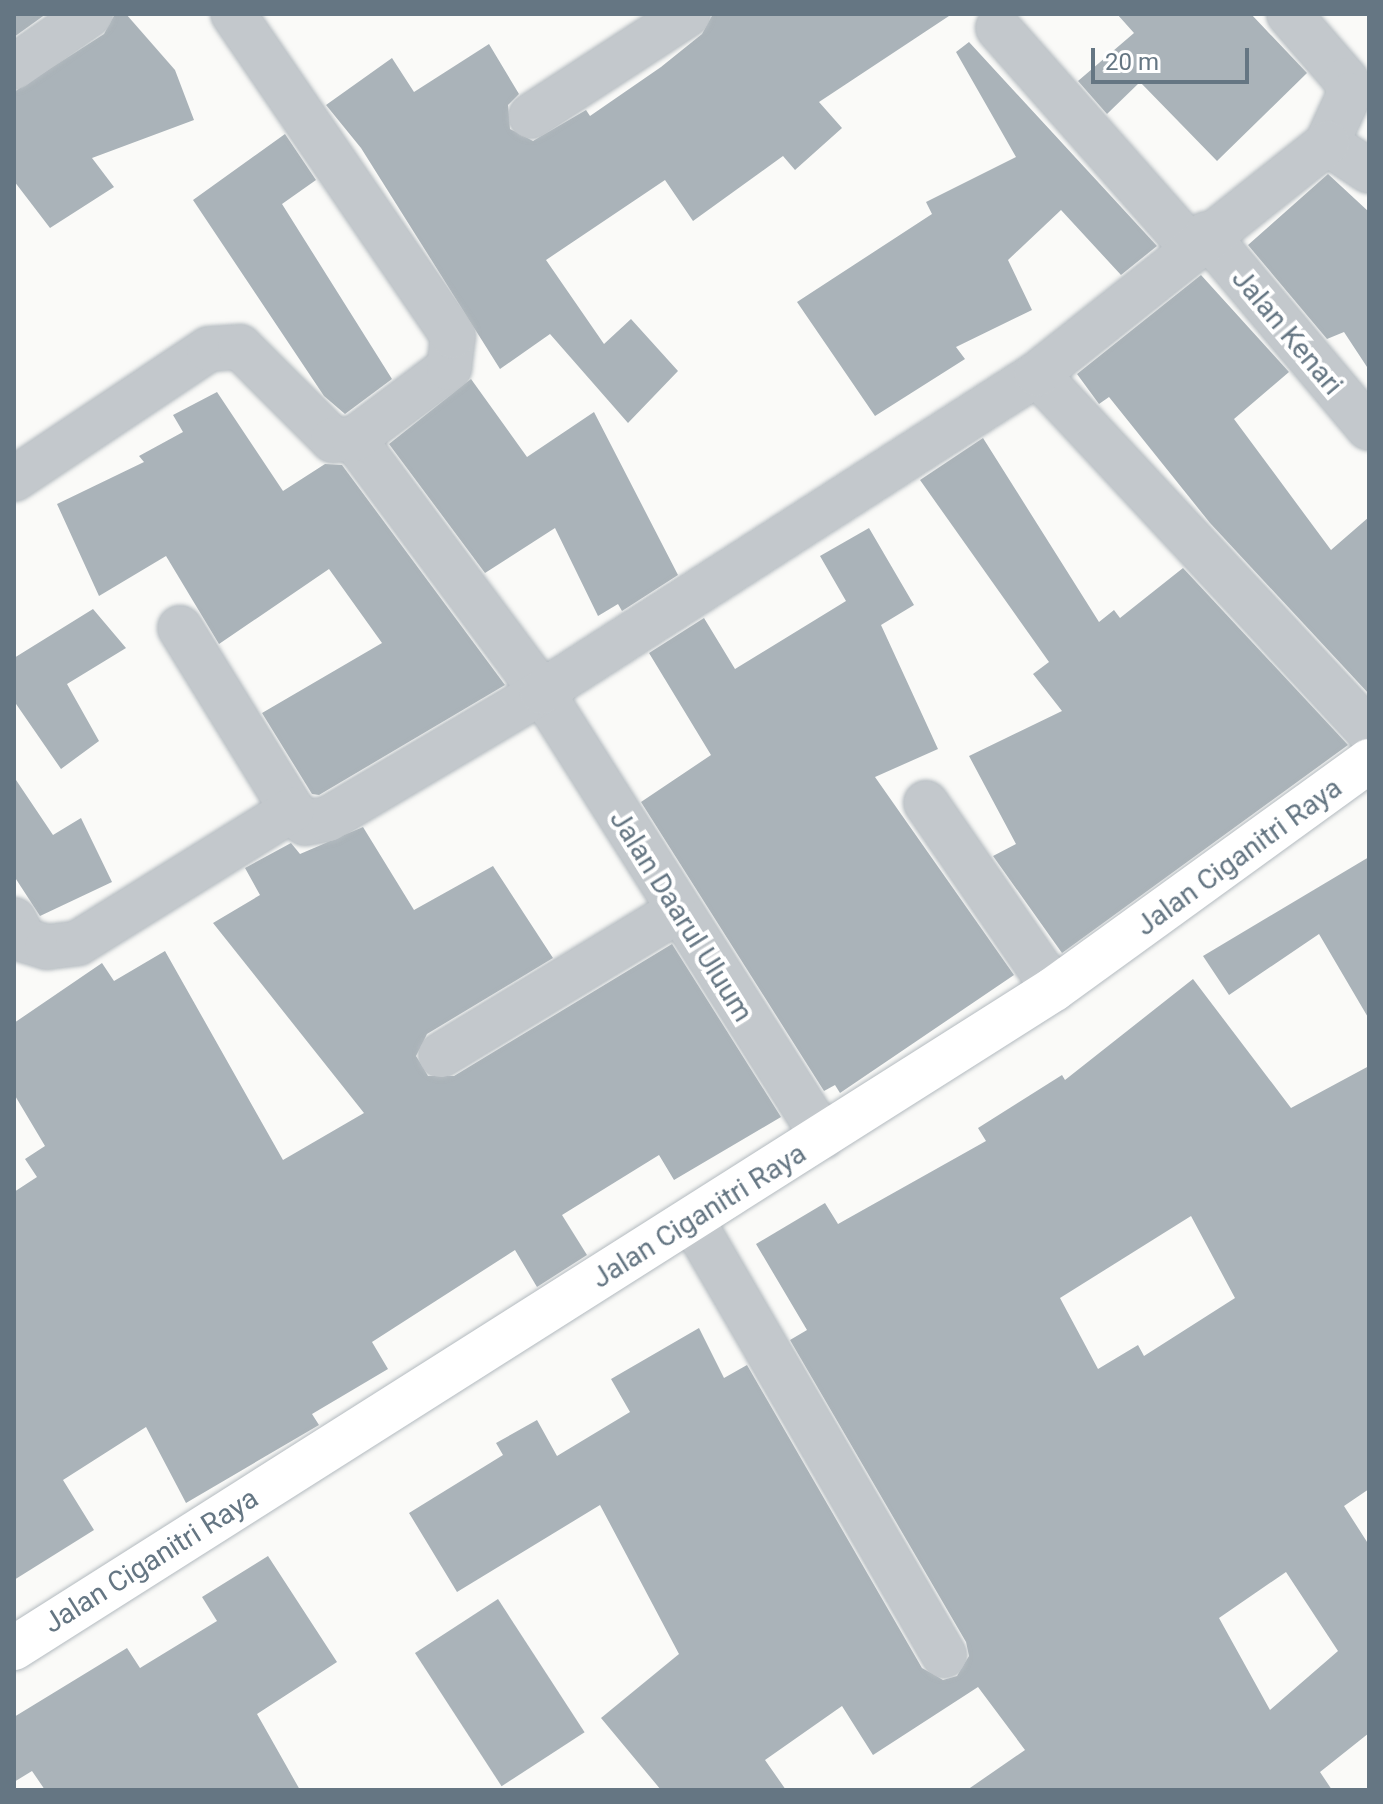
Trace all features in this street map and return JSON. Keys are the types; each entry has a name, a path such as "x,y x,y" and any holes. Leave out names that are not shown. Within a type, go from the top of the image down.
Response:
{"street":[{"path":"14,67 90,14"},
{"path":"14,479 209,349 240,347 318,431 333,440 354,439 449,368 453,336 233,14"},
{"path":"531,116 688,14"},
{"path":"180,628 292,810 305,823 328,819 542,692 1037,374 1198,240 1327,143 1349,95 1346,80 1289,14"},
{"name":"Jalan Kenari","path":"998,28 1198,240 1369,428"},
{"path":"1327,143 1369,171"},
{"path":"1037,374 1369,731"},
{"name":"Jalan Daarul Uluum","path":"354,439 542,692 675,913 823,1137"},
{"name":"Jalan Ciganitri Raya","path":"14,1648 1054,989 1369,761"},
{"path":"926,803 1054,989"},
{"path":"14,920 24,940 47,947 78,943 292,810"},
{"path":"441,1055 675,913"},
{"path":"692,1220 944,1655"}],"building":[{"path":"14,14 46,14 14,37"},
{"path":"115,14 126,14 175,70 194,120 92,158 114,187 50,228 14,181 14,92 104,34"},
{"path":"713,14 952,14 819,102 842,128 795,170 783,156 693,221 665,180 546,260 604,344 631,319 678,371 628,423 550,334 500,369 361,148 326,105 392,58 414,92 489,44 519,94 508,105 510,129 533,141 586,110 590,116 661,67 702,34"},
{"path":"1117,14 1251,14 1307,73 1217,161 1140,82 1107,114 1078,81 1134,33"},
{"path":"969,42 1157,246 1121,275 1061,210 1008,260 1032,310 956,347 965,359 875,416 797,302 932,214 926,202 1016,157 956,52"},
{"path":"285,134 316,180 282,204 392,379 345,414 324,396 193,200"},
{"path":"1328,174 1369,212 1369,370 1344,332 1327,339 1248,245"},
{"path":"1201,275 1289,372 1234,419 1331,550 1369,517 1369,694 1210,523 1109,397 1099,404 1077,374"},
{"path":"471,379 527,457 594,412 678,575 622,611 618,604 598,616 555,528 485,573 389,444"},
{"path":"217,392 283,491 325,464 342,465 505,685 319,795 312,794 262,713 382,643 329,569 219,644 166,556 99,596 57,504 144,462 139,456 183,432 173,415"},
{"path":"983,438 1099,622 1114,610 1120,618 1183,568 1348,745 1062,953 993,856 1016,844 969,756 1062,711 1033,674 1049,662 920,480"},
{"path":"869,528 914,605 881,625 938,749 875,777 1014,975 840,1093 835,1085 824,1091 641,802 711,755 649,653 704,618 735,669 846,601 820,556"},
{"path":"93,609 126,648 67,684 99,741 61,769 14,701 14,658"},
{"path":"14,777 53,835 81,818 112,882 40,916 14,876"},
{"path":"363,827 414,910 493,866 553,958 427,1034 416,1056 428,1076 454,1076 672,944 781,1117 674,1180 659,1155 562,1215 587,1255 537,1287 515,1250 372,1342 388,1369 312,1414 319,1425 186,1503 146,1427 63,1480 94,1530 14,1580 14,1192 37,1177 25,1159 45,1146 14,1094 14,1023 102,963 114,981 165,951 283,1160 364,1113 213,923 260,895 245,868 291,843 300,854"},
{"path":"1369,857 1369,1019 1319,934 1229,995 1203,956"},
{"path":"1193,979 1291,1108 1369,1066 1369,1489 1344,1506 1369,1545 1369,1733 1320,1772 1332,1790 967,1790 1025,1750 978,1687 873,1755 842,1706 765,1760 786,1790 661,1790 601,1718 679,1654 600,1505 457,1592 409,1513 503,1455 496,1443 537,1420 557,1456 630,1412 611,1379 699,1328 724,1378 747,1365 922,1668 943,1680 957,1676 969,1656 966,1642 790,1340 807,1330 756,1244 825,1203 838,1224 986,1141 978,1128 1062,1075 1065,1080","holes":["1191,1216 1235,1298 1144,1356 1138,1345 1098,1369 1060,1298","1286,1572 1338,1651 1270,1710 1219,1618"]},
{"path":"268,1556 337,1662 257,1714 300,1790 45,1790 32,1771 14,1782 14,1717 127,1648 140,1668 217,1621 202,1597"},
{"path":"498,1599 585,1732 502,1786 415,1653"}]}
